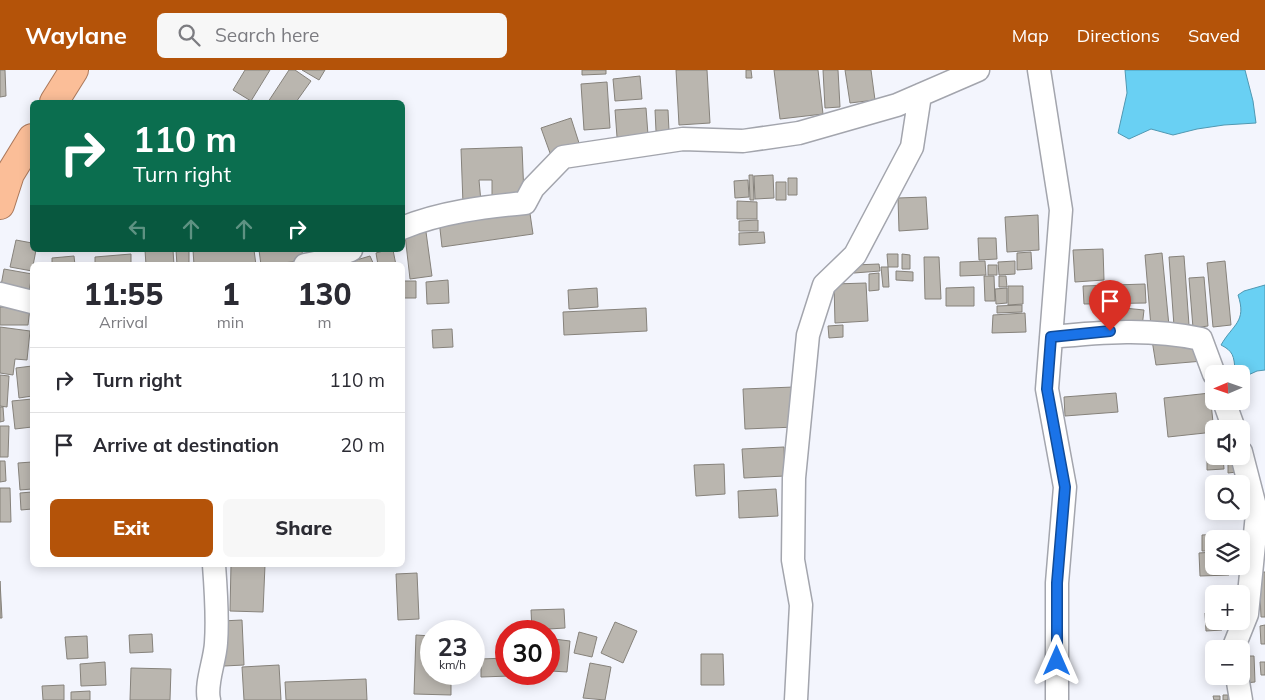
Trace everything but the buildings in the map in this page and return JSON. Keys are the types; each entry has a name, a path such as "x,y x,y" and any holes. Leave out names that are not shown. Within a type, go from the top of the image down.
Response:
{"highway":[{"path":"55,100 74,70"},
{"path":"0,205 10,174 30,141"}],"street":[{"path":"405,227 420,221 475,209 524,203 533,188 563,158 683,139 742,141 799,133 897,105 978,70"},
{"path":"1040,70 1061,210 1047,389 1065,487 1057,583 1057,700"},
{"path":"796,700 801,605 793,560 794,478 808,335 824,285 855,255 912,147 920,95"},
{"path":"320,262 347,252"},
{"path":"0,294 30,302"},
{"path":"1051,337 1110,331 1173,333 1201,340 1211,365"},
{"path":"1237,640 1247,614 1257,514 1244,465"},
{"path":"209,700 207,690 216,642 214,567"},
{"path":"1238,685 1241,700"}],"water":[{"path":"1125,70 1245,70 1253,101 1256,123 1224,125 1173,135 1151,129 1129,139 1118,133 1127,93"},
{"path":"1265,285 1265,370 1250,374 1250,365 1234,365 1232,354 1221,345 1240,317 1241,311 1238,295 1244,291"}],"route":[{"path":"1057,661 1057,583 1065,487 1047,389 1051,337 1110,331"}]}
